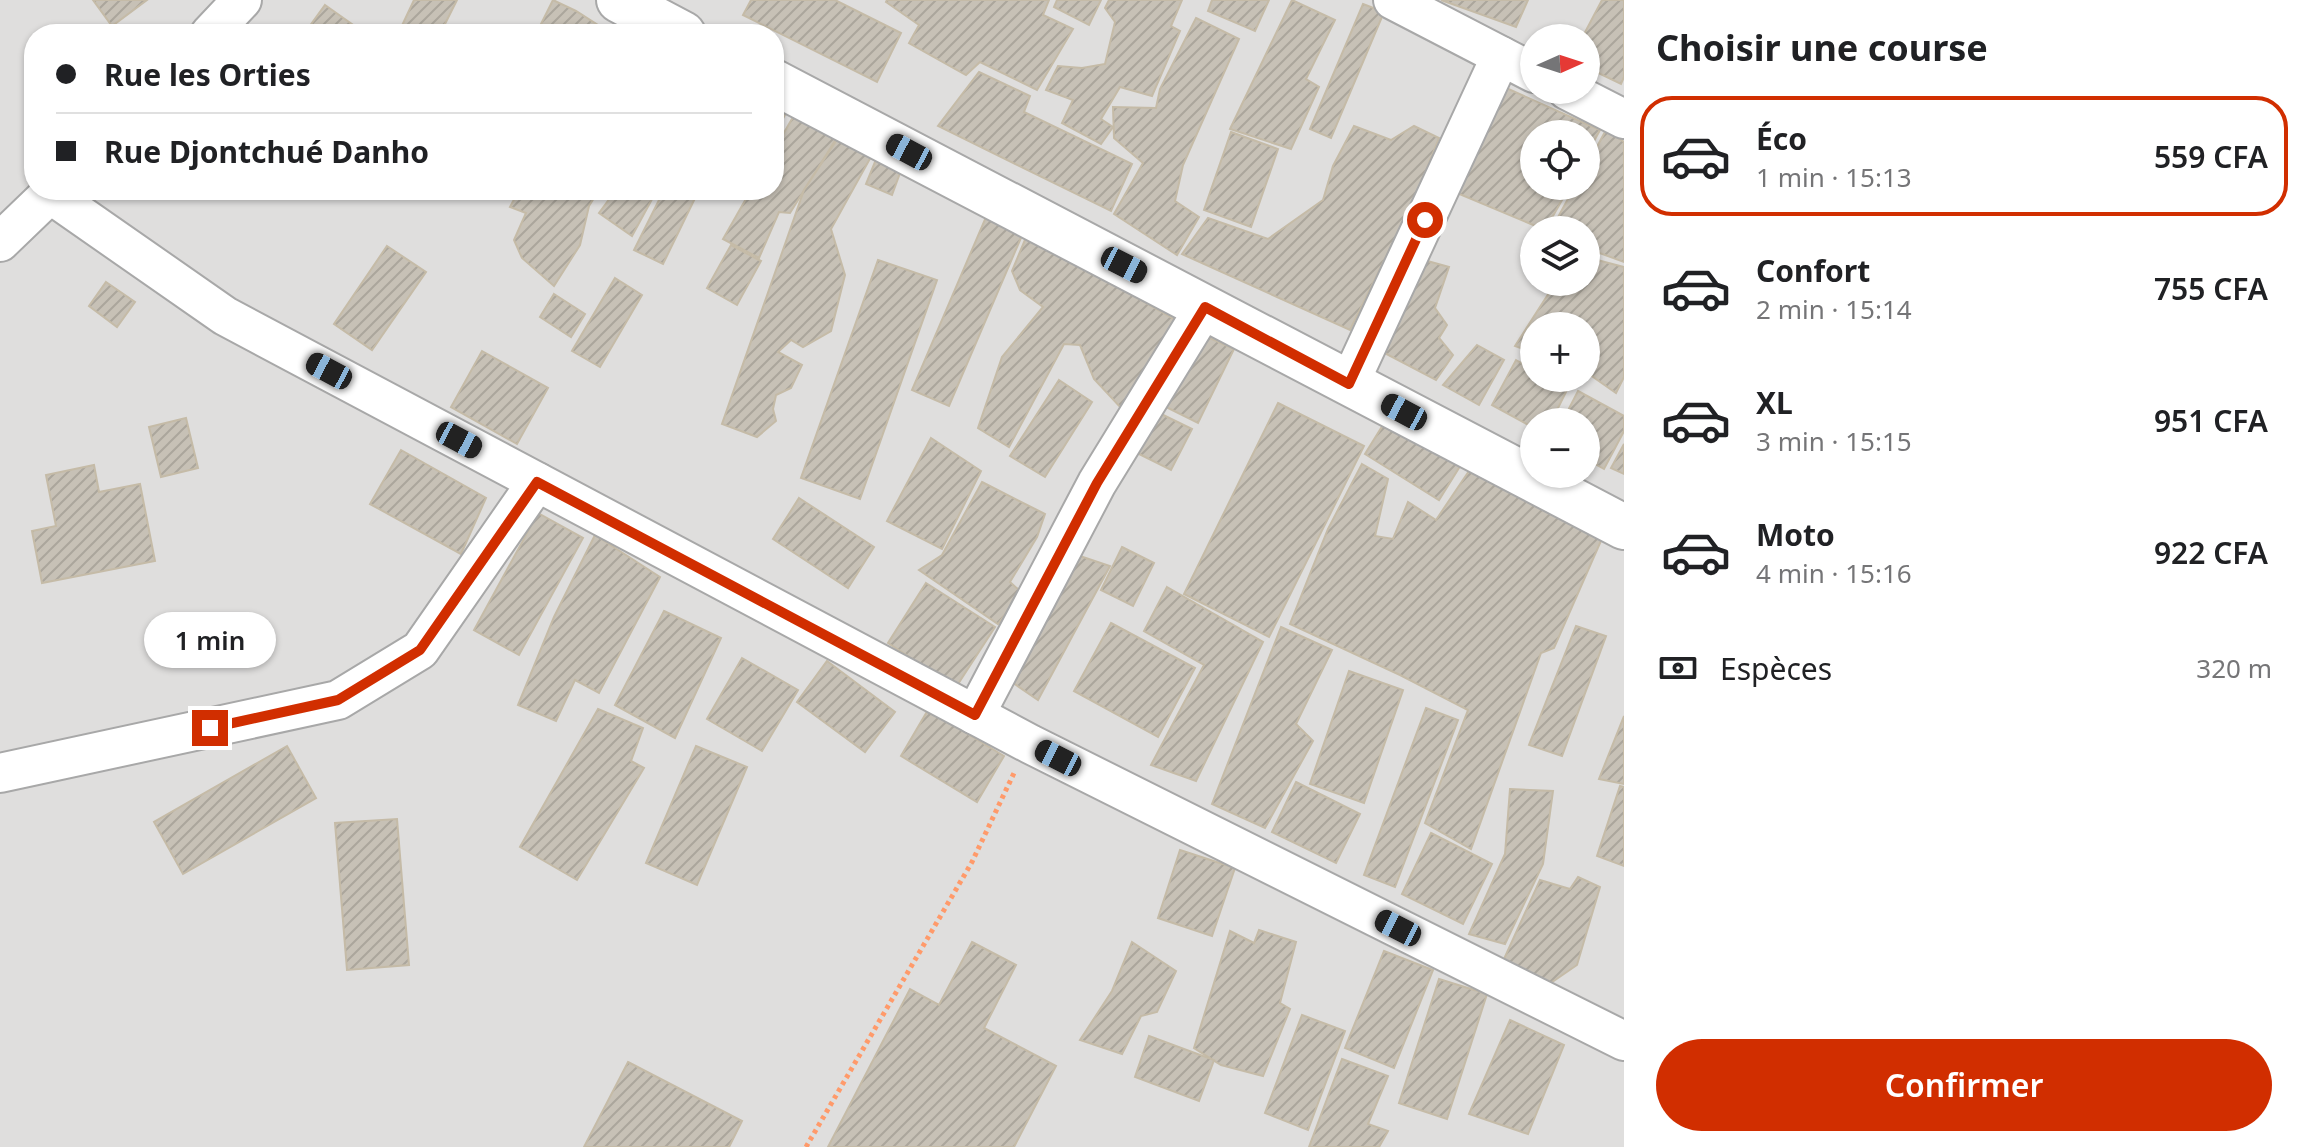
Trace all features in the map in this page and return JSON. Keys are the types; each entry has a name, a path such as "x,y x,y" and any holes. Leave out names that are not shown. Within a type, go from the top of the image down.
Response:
{"street":[{"path":"219,24 242,0"},
{"path":"619,0 664,24"},
{"path":"1349,384 1518,64 1393,0"},
{"path":"784,87 1624,527"},
{"path":"1595,104 1624,119"},
{"path":"0,242 44,200"},
{"path":"63,200 225,316 1030,744 1624,1041"},
{"path":"975,715 1097,483 1205,307"},
{"path":"0,773 338,700 420,650 537,482"}],"path":[{"path":"806,1147 972,862 1030,744"}],"shaded area":[{"path":"0,0 1624,0 1624,1147 0,1147"}],"building":[{"path":"93,0 147,0 115,24 111,24"},
{"path":"414,0 457,0 445,24 403,24"},
{"path":"553,0 596,24 541,24"},
{"path":"751,0 835,0 901,33 877,82 784,36 784,24 761,24 743,15"},
{"path":"887,0 1049,0 1043,15 1073,29 1037,90 980,62 966,75 909,43 919,25"},
{"path":"1057,0 1101,0 1089,25 1054,7"},
{"path":"1109,0 1182,0 1171,26 1180,31 1152,96 1120,87 1101,119 1113,127 1101,144 1062,123 1073,100 1046,90 1058,66 1082,68 1105,64 1115,22 1105,8"},
{"path":"1212,0 1269,0 1255,31 1208,11"},
{"path":"1292,0 1335,20 1306,79 1319,87 1291,149 1230,129"},
{"path":"1441,0 1528,0 1516,27"},
{"path":"1602,0 1624,0 1624,77 1621,84 1600,74 1600,24 1589,24"},
{"path":"1363,4 1384,12 1331,138 1310,129"},
{"path":"325,5 352,24 311,24"},
{"path":"1196,18 1239,39 1183,165 1175,201 1199,217 1177,255 1114,214 1143,163 1114,138 1113,107 1156,108 1160,89"},
{"path":"979,72 1030,96 1024,112 1132,164 1111,211 938,126"},
{"path":"1495,83 1520,94 1520,104 1542,104 1578,120 1520,120 1520,200 1562,200 1553,216 1520,216 1520,220 1445,188"},
{"path":"800,105 841,131 790,213 779,212 759,258 723,239 745,200 784,200 784,133"},
{"path":"1354,126 1391,140 1414,126 1439,138 1416,195 1350,330 1182,254 1208,218 1268,239 1323,200 1333,166"},
{"path":"844,129 877,146 831,229 845,275 831,331 803,347 791,340 778,352 802,365 791,388 776,395 773,409 776,421 757,437 722,424 804,190"},
{"path":"1606,130 1624,142 1624,262 1600,253 1600,216 1559,216 1567,200 1600,200 1600,141"},
{"path":"1231,132 1278,149 1251,227 1204,210"},
{"path":"879,152 904,162 892,195 866,184"},
{"path":"514,200 593,200 580,245 554,286 522,258 514,240 526,213 510,207"},
{"path":"609,200 652,200 632,236 599,213"},
{"path":"659,200 694,200 663,264 634,250"},
{"path":"992,203 1029,219 949,406 912,390"},
{"path":"1027,235 1179,322 1121,408 1094,379 1080,345 1064,344 1009,447 978,428 1002,357 1043,307 1020,290 1012,271"},
{"path":"731,245 761,261 737,305 707,288"},
{"path":"387,246 426,272 372,350 334,324"},
{"path":"1413,257 1449,267 1435,308 1447,325 1439,338 1453,355 1436,380 1375,348"},
{"path":"878,260 937,280 860,499 801,478"},
{"path":"1600,261 1624,267 1624,377 1616,393 1600,382 1600,312 1537,312 1547,296 1600,296"},
{"path":"615,278 642,295 600,367 572,351"},
{"path":"106,282 135,302 117,327 89,306"},
{"path":"554,294 585,314 571,337 540,317"},
{"path":"1199,333 1234,349 1198,423 1164,406"},
{"path":"1477,345 1504,360 1479,405 1443,385"},
{"path":"482,351 548,388 517,444 451,407"},
{"path":"1516,360 1520,362 1520,392 1566,392 1558,408 1520,408 1520,420 1492,405"},
{"path":"1059,380 1092,402 1045,477 1010,456"},
{"path":"1580,392 1624,416 1624,431 1604,469 1600,467 1600,408 1569,408"},
{"path":"1278,403 1364,446 1269,637 1184,594"},
{"path":"1153,410 1192,429 1171,470 1133,451"},
{"path":"1388,417 1462,463 1439,500 1365,454"},
{"path":"186,418 198,468 161,477 149,427"},
{"path":"931,438 981,471 942,549 887,521"},
{"path":"1624,444 1624,474 1611,468"},
{"path":"401,450 486,498 461,554 370,504"},
{"path":"1362,464 1388,479 1375,536 1393,539 1408,502 1436,520 1471,468 1604,534 1554,648 1541,653 1471,849 1425,823 1468,710 1290,624 1328,529"},
{"path":"94,465 99,492 140,484 155,561 42,583 32,531 56,526 46,475"},
{"path":"982,482 1045,514 1037,537 1010,582 1021,592 998,624 919,570 942,555"},
{"path":"799,498 874,547 848,588 773,539"},
{"path":"538,513 583,538 519,655 474,630"},
{"path":"595,535 660,577 599,693 575,680 556,721 518,705 554,617"},
{"path":"1122,547 1154,563 1133,606 1101,590"},
{"path":"1068,552 1110,566 1038,700 1003,676"},
{"path":"926,583 995,627 956,687 888,643"},
{"path":"1167,587 1263,642 1196,781 1151,765 1204,665 1144,631"},
{"path":"664,611 721,638 675,738 615,705"},
{"path":"1111,623 1195,668 1158,737 1074,691"},
{"path":"1576,626 1606,636 1562,756 1529,745"},
{"path":"1281,627 1332,650 1296,724 1313,741 1265,828 1212,804"},
{"path":"742,658 798,690 762,751 707,719"},
{"path":"827,661 895,712 865,752 797,702"},
{"path":"1349,671 1403,690 1364,803 1310,784"},
{"path":"1426,708 1458,720 1395,887 1364,875"},
{"path":"598,709 643,728 631,761 644,768 577,880 520,847"},
{"path":"928,710 1004,756 977,802 901,756"},
{"path":"1624,716 1624,784 1599,779"},
{"path":"287,746 316,798 183,874 154,822"},
{"path":"696,746 747,767 697,885 646,863"},
{"path":"1296,782 1360,814 1336,863 1272,832"},
{"path":"1620,786 1624,787 1624,866 1597,856"},
{"path":"1510,789 1553,791 1543,864 1505,944 1469,934 1505,854"},
{"path":"397,819 409,965 347,970 335,823"},
{"path":"1431,833 1492,864 1463,924 1402,894"},
{"path":"1180,850 1235,868 1212,936 1158,918"},
{"path":"1578,877 1600,887 1577,965 1542,989 1504,959 1540,880 1570,889"},
{"path":"1259,930 1296,942 1280,1003 1290,1009 1263,1076 1221,1065 1194,1048 1230,931 1254,943"},
{"path":"972,942 1016,965 984,1028 1056,1066 1014,1147 828,1147 910,989 939,1005"},
{"path":"1132,942 1176,971 1157,1012 1141,1016 1122,1054 1080,1040 1112,991"},
{"path":"1384,951 1433,970 1394,1068 1345,1048"},
{"path":"1439,979 1487,994 1447,1119 1399,1103"},
{"path":"1302,1015 1345,1031 1308,1130 1265,1113"},
{"path":"1510,1020 1564,1045 1528,1134 1469,1114"},
{"path":"1149,1036 1214,1060 1199,1101 1135,1077"},
{"path":"1342,1059 1388,1076 1368,1124 1388,1131 1379,1147 1309,1147"},
{"path":"628,1062 742,1121 729,1147 584,1147"}],"route":[{"path":"210,728 338,700 420,650 537,482 975,715 1097,483 1205,307 1349,384 1425,220"}]}
